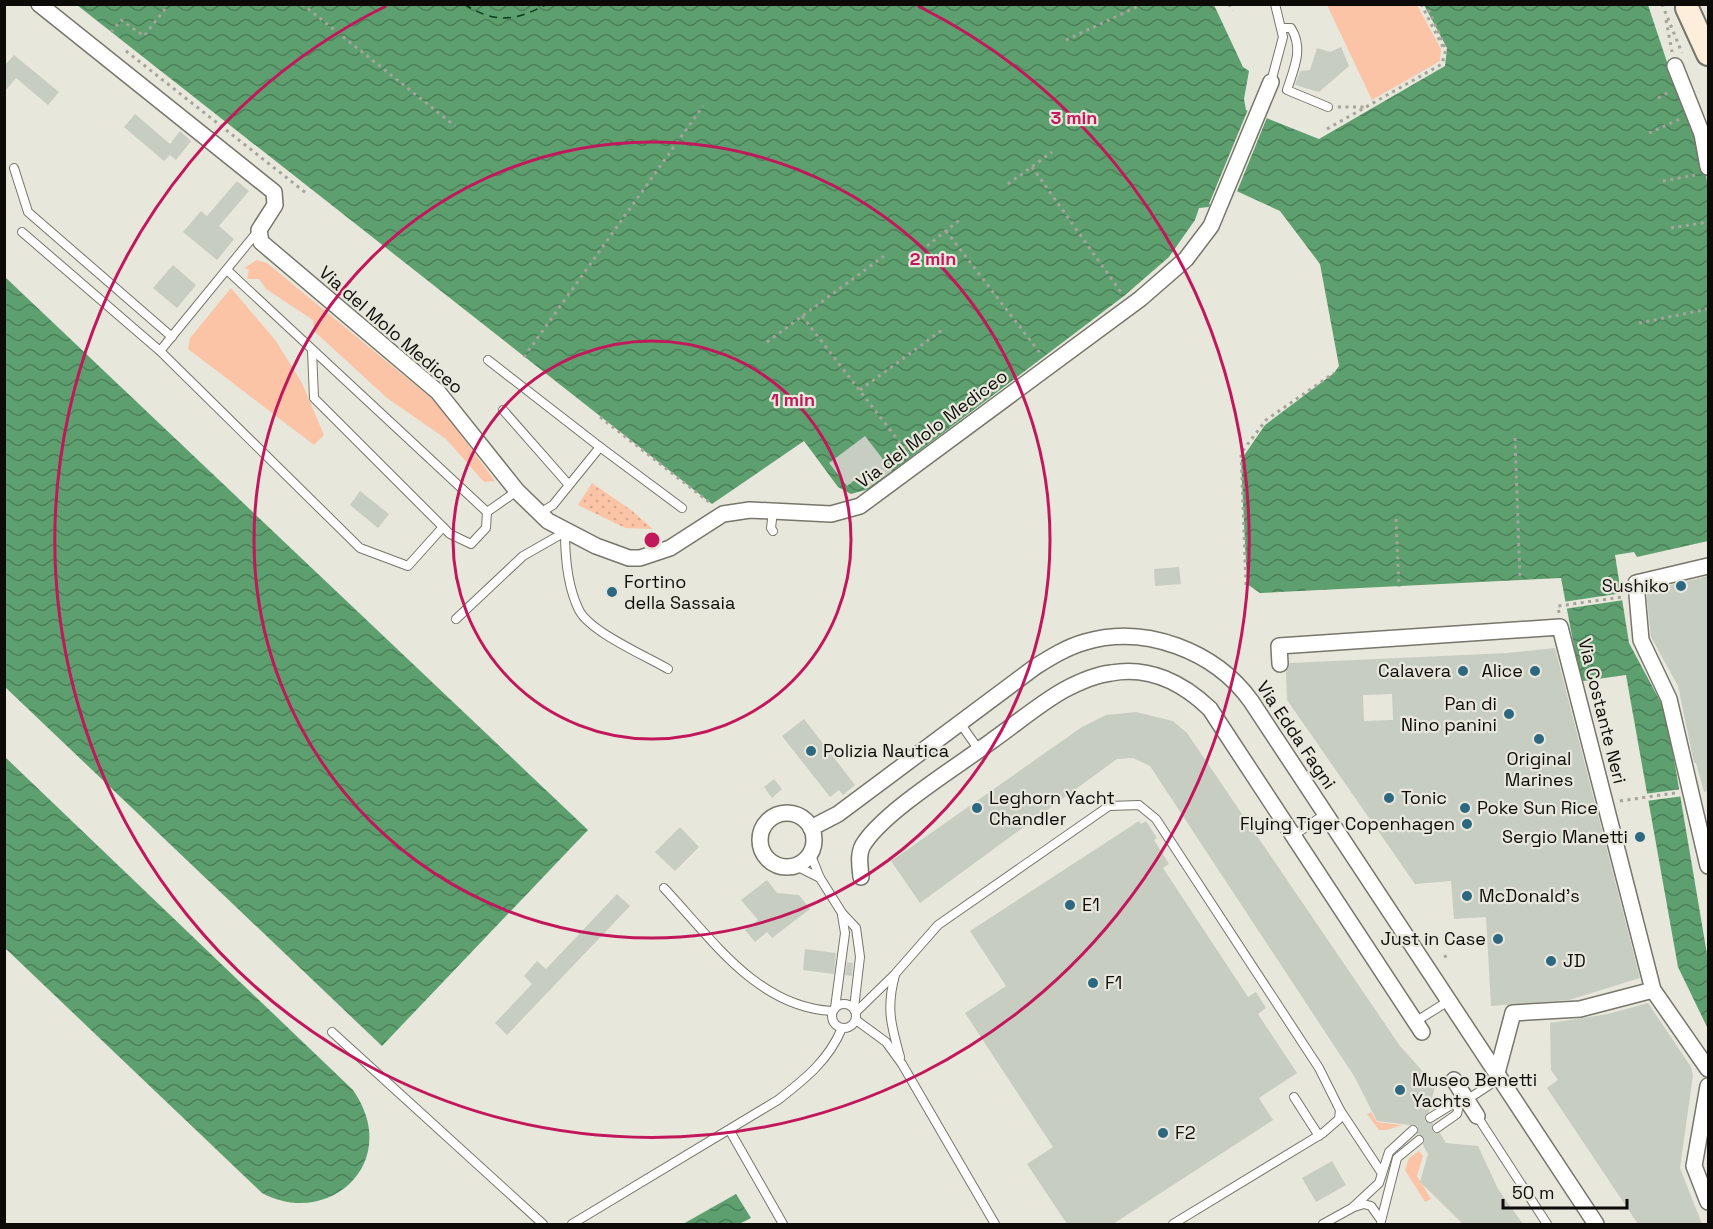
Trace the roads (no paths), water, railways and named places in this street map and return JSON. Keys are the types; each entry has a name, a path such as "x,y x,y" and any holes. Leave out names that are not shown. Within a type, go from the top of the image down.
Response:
{"main road":[{"path":"1678,8 1708,22"},
{"path":"1678,8 1708,54"}],"street":[{"path":"39,4 274,192 275,206 259,230"},
{"path":"1675,66 1702,134 1707,170"},
{"name":"Via del Molo Mediceo","path":"259,230 261,242 438,392 517,492 538,513 565,532 614,553 640,558 670,548 723,514 741,510 831,514 854,509 866,503 1173,272 1201,242 1220,208 1271,82"},
{"path":"1708,566 1636,583 1641,640 1669,699 1708,866"},
{"name":"Via Costante Neri","path":"1280,664 1279,646 1560,627 1653,990"},
{"name":"Via Edda Fagni","path":"811,828 838,814 1063,650 1108,637 1162,641 1194,654 1236,681 1450,1000 1596,1224"},
{"path":"861,878 859,857 863,844 871,834 899,809 1062,691 1079,682 1111,673 1153,675 1178,684 1210,709 1419,1027"},
{"path":"784,813 796,815 811,828 814,840 810,853 796,866 783,867 766,858 760,846 760,833 771,818 784,813"},
{"path":"1498,1076 1514,1013 1580,1009 1653,990 1708,1070"},
{"path":"1454,1080 1463,1103 1477,1116"},
{"path":"1708,1086 1694,1166 1708,1202"}],"lane":[{"name":"Via del Molo Mediceo","path":"1271,82 1282,49 1282,28 1275,4"},
{"path":"1282,28 1291,28 1296,36 1299,54 1287,90 1328,107"},
{"path":"14,168 28,212 172,337"},
{"path":"160,351 259,230"},
{"path":"22,232 160,351 360,548 408,566 442,527"},
{"path":"227,270 487,512"},
{"path":"312,350 314,398 442,527 450,534 471,544 486,528 487,512"},
{"path":"488,360 682,508"},
{"path":"503,410 569,485"},
{"path":"538,513 553,505 600,447"},
{"path":"487,512 517,492"},
{"path":"773,511 771,528 773,531"},
{"path":"456,619 523,556 565,532 570,580 580,612 594,626 668,669"},
{"path":"960,723 980,750"},
{"path":"855,1013 895,974 938,925 1109,806 1140,805 1156,819 1319,1068 1340,1110 1381,1172"},
{"path":"1293,836 1325,814"},
{"path":"810,853 820,878 842,913 856,928 860,957 855,1013 850,1027 842,1028 834,1024 833,1010 845,933 842,913"},
{"path":"796,866 820,878"},
{"path":"664,888 752,981 778,998 807,1010 833,1010 842,1003 886,1042 902,1064 995,1224"},
{"path":"895,974 890,993 889,1018 902,1064"},
{"path":"1419,1027 1450,1000"},
{"path":"572,1224 730,1131 809,1076 835,1046 842,1028"},
{"path":"332,1032 543,1224"},
{"path":"1437,1128 1457,1114 1463,1103 1498,1076"},
{"path":"1294,1097 1319,1136"},
{"path":"1430,1118 1451,1105 1463,1103"},
{"path":"1173,1224 1319,1136 1339,1119 1340,1110"},
{"path":"1477,1116 1547,1224"},
{"path":"1352,1208 1379,1183 1389,1152 1413,1130"},
{"path":"730,1131 783,1224"},
{"path":"1381,1223 1396,1158 1419,1140"},
{"path":"1323,1224 1364,1204 1371,1206 1381,1223"}],"water":[{"path":"77,5 1214,5 1243,67 1249,71 1244,99 1246,110 1319,139 1445,66 1447,48 1424,5 1648,5 1670,71 1701,142 1708,188 1708,541 1637,557 1634,552 1615,555 1629,643 1666,712 1708,960 1708,1029 1678,967 1626,675 1583,681 1580,678 1561,578 1260,593 1247,584 1241,460 1265,425 1334,373 1339,366 1320,264 1280,211 1219,183 1209,207 1199,208 1195,220 1169,257 1124,296 869,489 851,494 838,487 804,441 712,504"},
{"path":"5,277 588,830 382,1046 5,687"},
{"path":"5,757 353,1090 366,1117 369,1142 364,1164 351,1182 333,1195 312,1202 287,1202 262,1193 5,948"},
{"path":"736,1194 751,1218 739,1224 683,1224"}],"place":[{"name":"Sushiko","path":"1681,586"},
{"name":"Fortino della Sassaia","path":"612,592"},
{"name":"Calavera","path":"1463,671"},
{"name":"Alice","path":"1535,671"},
{"name":"Pan di Nino panini","path":"1509,714"},
{"name":"Original Marines","path":"1539,739"},
{"name":"Polizia Nautica","path":"811,751"},
{"name":"Tonic","path":"1389,798"},
{"name":"Leghorn Yacht Chandler","path":"977,808"},
{"name":"Poke Sun Rice","path":"1465,808"},
{"name":"Flying Tiger Copenhagen","path":"1467,824"},
{"name":"Sergio Manetti","path":"1640,837"},
{"name":"McDonald's","path":"1467,896"},
{"name":"E1","path":"1070,905"},
{"name":"Just in Case","path":"1498,939"},
{"name":"JD","path":"1551,961"},
{"name":"F1","path":"1093,983"},
{"name":"Museo Benetti Yachts","path":"1400,1090"},
{"name":"F2","path":"1163,1133"}]}
